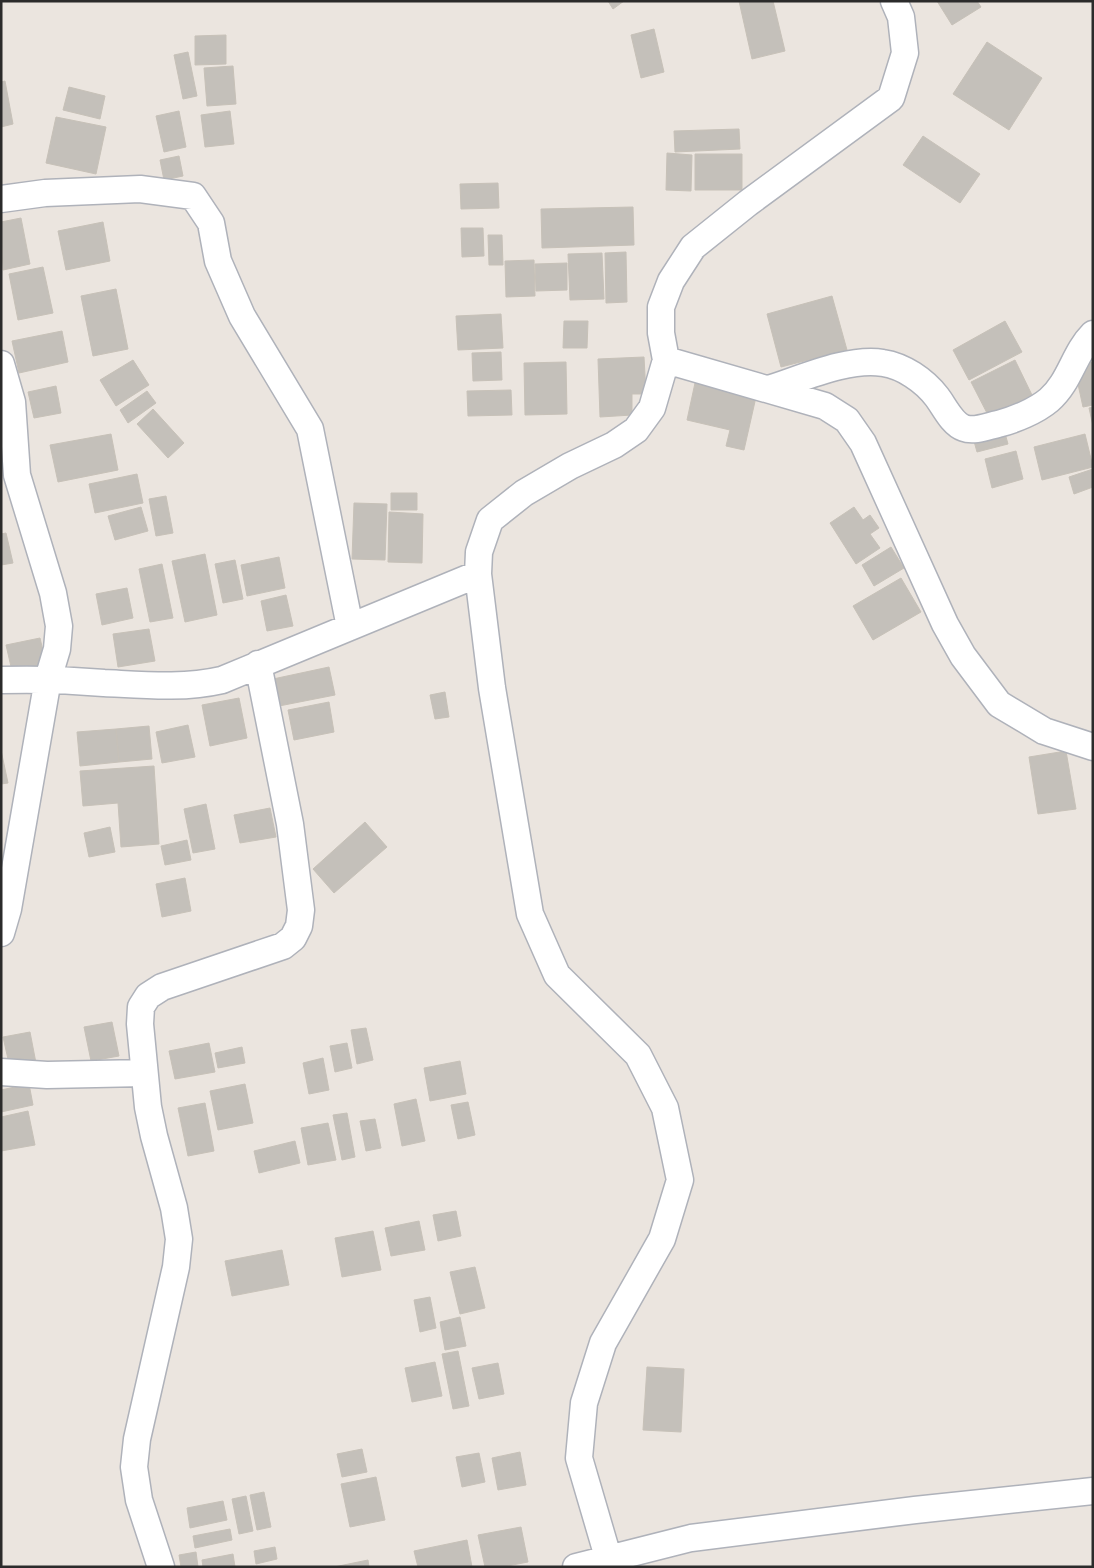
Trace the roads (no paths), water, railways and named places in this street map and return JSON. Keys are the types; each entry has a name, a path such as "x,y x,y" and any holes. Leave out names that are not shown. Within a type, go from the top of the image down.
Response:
{"street":[{"path":"608,1557 579,1458 584,1403 603,1343 662,1239 680,1180 665,1108 638,1055 557,975 530,914 492,688 478,574 479,552 490,520 524,493 570,466 614,445 636,430 652,408 666,360 661,333 660,307 674,275 693,247 748,203 891,98 905,53 901,17 894,1"},
{"path":"1,199 45,193 140,189 193,196 211,224 218,261 242,316 310,429 350,627"},
{"path":"768,389 833,368 865,362 883,363 902,369 918,378 935,395 952,419 964,428 978,428 1004,422 1048,401 1059,391 1082,344 1093,334"},
{"path":"666,360 825,406 847,420 863,443 945,624 963,656 999,704 1044,731 1093,747"},
{"path":"1,364 12,402 17,474 53,593 59,626 57,649 48,679 8,909 1,933"},
{"path":"1,680 48,679 175,687 198,686 222,680 478,574"},
{"path":"161,1567 139,1500 134,1467 137,1439 176,1267 179,1240 174,1208 154,1136 144,1073 140,1016 141,1007 148,996 162,987 283,946 293,938 299,926 300,910 290,824 258,664"},
{"path":"1,1072 46,1075 144,1073"},
{"path":"576,1567 608,1557 691,1538 914,1510 1093,1491"}]}
